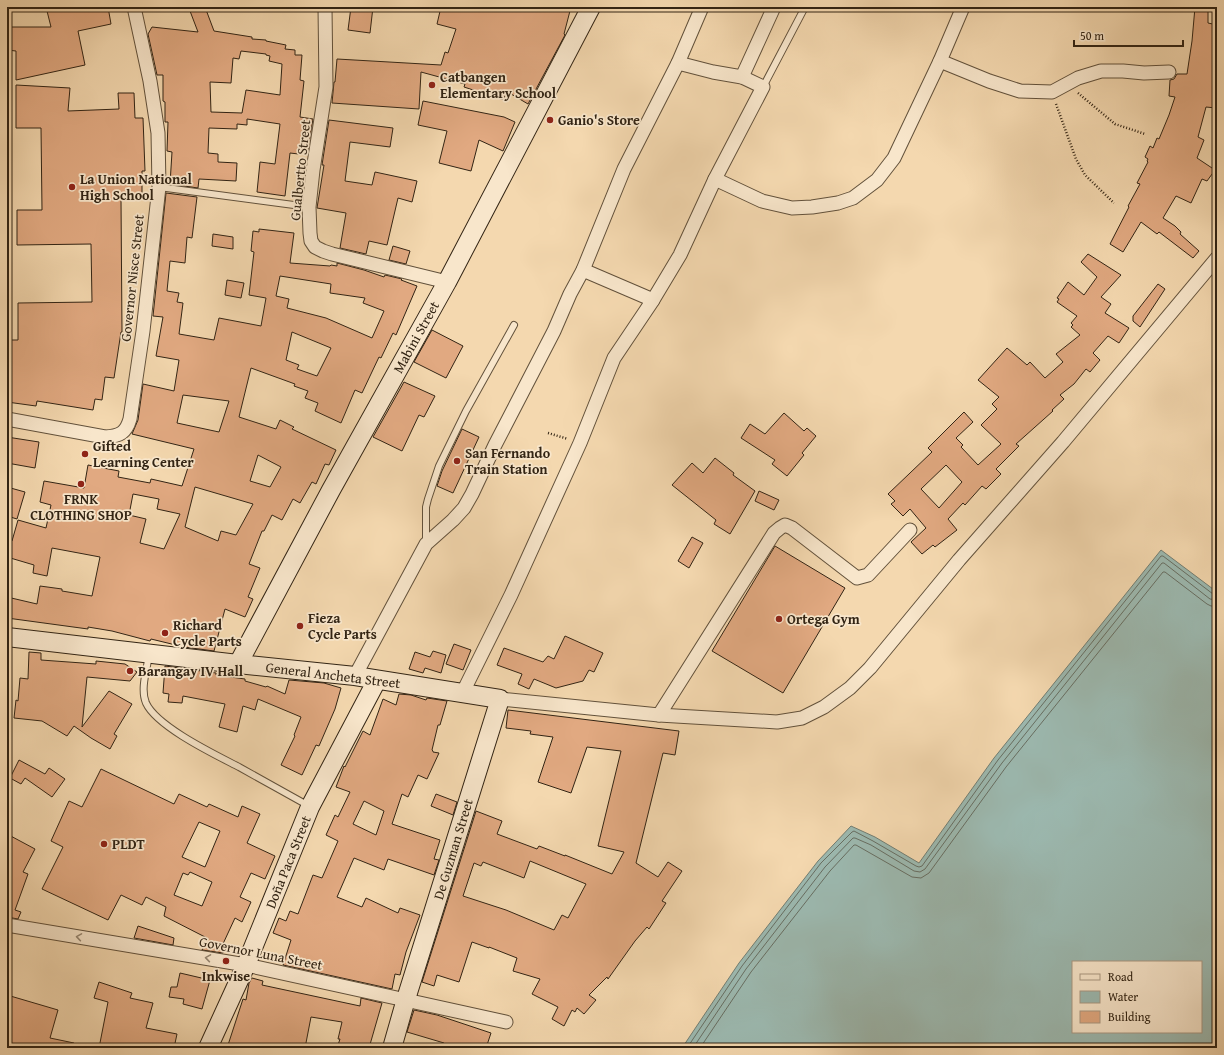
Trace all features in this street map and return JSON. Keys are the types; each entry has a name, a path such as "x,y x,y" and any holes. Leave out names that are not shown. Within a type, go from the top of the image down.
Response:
{"street":[{"name":"Governor Nisce Street","path":"7,419 105,437 115,437 128,428 143,331 158,187 158,133 150,81 134,7"},
{"name":"Gualbertto Street","path":"325,7 326,88 313,170 309,207 311,241 315,247 323,251 446,282"},
{"name":"Mabini Street","path":"238,664 331,490 446,282 591,7"},
{"path":"355,676 426,544 454,520 464,508 472,494 583,270 624,169 678,63 702,7"},
{"path":"742,77 774,7"},
{"path":"715,179 762,201 792,208 832,204 853,198 877,180 894,158 940,61 963,7"},
{"path":"940,61 989,81 1020,91 1052,92 1078,78 1101,71 1144,73 1169,72"},
{"path":"463,692 511,595 580,443 614,358 653,300 680,255 715,179 763,87 742,77 678,63"},
{"name":"General Ancheta Street","path":"7,637 355,676 500,699 659,715 777,722 802,718 824,707 850,688 870,668 958,560 1063,442 1217,258"},
{"path":"583,270 653,300"},
{"path":"659,715 774,533 780,528 786,525 792,528 857,578 868,575 910,530"},
{"name":"Doña Paca Street","path":"208,1048 246,965 310,807 377,680"},
{"name":"De Guzman Street","path":"392,1048 500,699"},
{"name":"Governor Luna Street","path":"7,925 246,965 506,1022"}],"lane":[{"path":"763,87 805,7"},
{"path":"158,187 309,207"},
{"path":"426,544 426,508 439,466 466,411 514,325"},
{"path":"150,653 144,694 147,704 155,715 193,742 310,807"}],"path":[{"path":"1066,84 1115,124 1144,134"},
{"path":"1052,92 1076,159 1084,175 1114,203"},
{"path":"548,433 580,443"}],"water":[{"path":"1161,550 1217,592 1217,1048 682,1048 739,963 818,861 851,826 875,837 919,863 994,758"}],"building":[{"path":"46,7 108,7 111,24 78,31 85,65 16,80 16,51 7,50 7,27 51,27"},
{"path":"205,7 214,31 252,37 252,39 266,40 286,45 285,49 295,50 295,55 302,55 300,80 304,81 300,117 313,119 307,155 290,153 285,196 257,192 260,162 275,164 280,124 247,119 247,125 237,124 237,129 209,128 208,153 218,154 218,162 237,163 236,181 199,179 198,188 170,184 172,152 167,151 168,122 165,122 163,75 157,75 148,34 152,27 198,32 190,11","holes":["241,51 266,54 270,56 269,61 282,64 280,95 246,90 242,113 211,112 210,82 231,83 233,58 239,59"]},
{"path":"351,7 373,7 370,33 348,30"},
{"path":"441,7 571,7 565,35 528,104 506,91 504,100 464,87 465,84 421,72 419,109 332,103 337,59 441,65 445,52 448,53 456,29 437,24"},
{"path":"1195,7 1208,7 1208,23 1217,25 1216,108 1206,107 1198,137 1204,140 1197,158 1215,170 1207,181 1202,179 1191,203 1176,196 1163,218 1175,226 1181,232 1180,234 1199,251 1193,258 1159,232 1157,234 1141,222 1123,252 1110,244 1140,184 1137,183 1148,162 1148,159 1145,157 1150,146 1153,148 1157,138 1159,139 1169,115 1175,97 1169,96 1170,80 1174,79 1177,74 1187,74"},
{"path":"16,85 70,88 68,111 119,109 118,93 134,93 135,118 143,118 145,171 142,171 142,199 121,199 122,332 114,378 105,377 102,400 95,399 93,410 37,401 36,406 7,402 7,340 18,340 18,303 92,302 91,244 17,245 17,210 42,210 41,128 16,128"},
{"path":"423,101 504,117 515,122 503,151 479,140 471,171 439,163 447,131 418,125"},
{"path":"329,120 393,128 390,147 350,142 345,181 372,185 375,172 417,181 412,202 398,198 387,245 369,241 366,254 340,248 346,213 317,208"},
{"path":"166,193 197,197 192,238 187,237 185,263 170,261 167,291 179,293 177,302 183,303 179,334 214,340 219,318 261,326 266,298 249,295 254,252 251,251 253,231 259,232 259,229 294,233 290,263 337,266 337,263 384,277 385,275 402,279 401,280 417,286 396,335 393,333 381,358 379,357 362,393 355,390 341,423 315,411 318,403 305,398 308,391 294,386 295,384 251,368 239,417 276,429 280,420 294,427 292,429 336,450 329,465 325,464 316,484 312,482 300,503 293,499 282,520 272,515 264,531 262,531 249,564 260,568 248,597 253,599 245,617 225,609 214,651 184,647 151,639 150,641 112,631 88,627 88,629 7,618 7,597 37,604 40,586 62,589 62,591 92,596 100,557 52,548 47,576 33,573 34,565 7,557 7,540 12,541 18,520 46,528 51,505 40,502 44,481 84,488 88,465 119,471 118,477 150,483 151,479 182,486 194,449 132,434 138,420 143,384 174,391 179,360 156,356 163,317 153,316","holes":["280,276 331,284 330,293 365,298 363,303 384,311 372,338 326,318 287,308 289,299 276,296","292,332 331,348 317,376 297,369 299,365 286,360","183,395 229,401 219,432 177,423","258,455 281,467 270,487 250,481","195,487 253,504 236,535 221,531 218,541 185,527","133,494 159,499 157,509 180,514 164,549 140,543 146,519 129,515"]},
{"path":"213,234 233,237 233,249 212,246"},
{"path":"393,246 410,251 406,264 389,260"},
{"path":"1088,254 1121,275 1101,297 1111,304 1105,313 1129,328 1119,343 1108,336 1093,353 1100,360 1090,372 1086,369 1074,384 1060,395 1064,399 1052,410 1053,411 1016,444 1019,446 996,469 1001,474 986,489 982,486 965,505 963,503 948,519 957,530 935,547 933,545 922,554 911,542 926,528 910,509 903,516 891,504 895,501 888,494 932,452 928,448 964,412 973,422 956,438 963,445 961,447 978,465 1001,444 981,425 997,409 992,404 999,397 978,380 1007,348 1027,365 1030,362 1045,378 1063,362 1056,354 1080,335 1071,327 1073,325 1071,323 1077,316 1057,302 1059,299 1057,298 1068,282 1084,295 1097,277 1081,262","holes":["946,465 962,482 939,508 921,489"]},
{"path":"227,280 244,283 241,298 225,295"},
{"path":"1158,284 1165,289 1140,327 1133,321 1133,316"},
{"path":"432,330 463,346 446,378 414,362"},
{"path":"404,382 435,396 424,417 419,415 402,451 373,437"},
{"path":"784,413 804,431 807,428 816,436 802,453 804,455 787,476 772,464 775,460 741,438 750,424 765,434"},
{"name":"San Fernando Train Station","path":"462,429 479,437 453,493 437,486 442,471"},
{"path":"7,437 39,442 35,468 7,463"},
{"path":"715,458 734,473 733,475 755,491 730,534 714,524 716,520 672,485 692,463 703,473"},
{"path":"7,487 25,492 17,519 7,516"},
{"path":"759,491 779,500 774,510 755,501"},
{"path":"692,537 703,543 689,568 678,561"},
{"name":"Ortega Gym","path":"775,546 845,588 783,693 712,651"},
{"path":"565,636 603,653 594,672 589,670 583,681 556,688 534,679 529,689 518,684 522,674 497,665 504,648 543,662 548,656 554,659"},
{"path":"454,644 471,650 463,670 446,664"},
{"path":"433,651 446,655 441,673 425,668 423,673 409,669 415,652 430,657"},
{"path":"29,652 41,653 41,660 96,664 96,661 125,664 137,672 130,681 87,677 82,727 109,691 132,704 114,734 117,736 110,749 74,726 67,736 42,721 14,718 16,700 18,701 20,678 28,679"},
{"path":"165,666 216,673 216,675 245,679 245,681 267,686 285,694 289,680 324,683 341,688 335,709 319,746 316,745 302,775 281,765 295,736 294,735 301,717 258,699 255,710 243,706 237,732 219,727 225,704 183,696 182,703 168,702 169,694 163,693"},
{"path":"399,694 411,695 426,700 427,698 447,701 440,725 438,725 432,750 433,752 439,753 427,779 418,775 408,797 402,794 392,824 440,840 434,859 439,860 434,875 388,859 384,870 354,858 337,897 362,907 366,898 398,913 400,908 420,915 406,952 400,975 395,974 392,989 283,965 291,940 273,933 279,918 286,921 290,911 298,914 313,875 322,878 338,841 326,835 335,815 338,817 350,792 336,787 344,766 345,767 363,731 370,735 383,699 396,705","holes":["364,801 384,811 376,835 353,824"]},
{"path":"508,710 679,731 675,755 663,753 636,863 658,877 668,862 682,871 662,901 666,903 649,929 647,927 635,941 608,979 607,977 589,995 596,1000 584,1014 577,1008 575,1012 572,1010 564,1026 552,1019 558,1007 532,994 540,979 513,971 517,958 489,947 472,942 459,982 437,975 434,986 422,982 476,811 502,821 497,834 537,849 539,846 565,855 612,874 624,852 598,846 621,751 587,747 571,793 538,782 553,737 530,734 531,731 506,728","holes":["530,861 586,884 568,918 562,915 554,930 506,910 463,896 474,863 481,866 483,862 524,878"]},
{"path":"19,760 45,774 49,768 65,779 52,797 25,778 21,784 10,778"},
{"path":"101,769 174,804 179,794 207,807 209,804 238,817 242,806 260,814 247,843 275,856 265,879 251,873 240,897 251,902 242,922 235,918 222,946 225,946 223,953 202,950 207,938 164,916 166,907 146,897 142,905 121,895 108,920 42,889 63,847 51,841 69,801 82,807","holes":["199,822 220,831 205,867 182,857","190,872 212,882 202,906 174,895 183,873 188,875"]},
{"path":"436,794 457,802 453,815 431,806"},
{"path":"7,834 35,849 23,872 28,874 15,910 21,912 18,919 7,917"},
{"path":"138,926 174,938 173,945 134,938"},
{"path":"180,973 210,980 202,1009 183,1004 184,999 169,997 171,987 177,987"},
{"path":"252,978 263,981 262,985 360,1006 361,998 382,1003 369,1048 337,1048 340,1039 338,1039 342,1022 311,1017 305,1048 238,1048 228,1045 243,999 246,1000 249,983"},
{"path":"99,982 132,993 130,998 153,1003 146,1028 177,1034 174,1048 99,1048 108,1002 94,998"},
{"path":"7,995 58,1010 50,1038 74,1043 74,1048 7,1048"},
{"path":"414,1010 437,1015 491,1033 486,1048 443,1048 444,1043 407,1032"}],"place":[{"name":"Catbangen Elementary School","path":"432,85"},
{"name":"Ganio's Store","path":"550,120"},
{"name":"La Union National High School","path":"72,187"},
{"name":"Gifted Learning Center","path":"85,454"},
{"name":"San Fernando Train Station","path":"457,461"},
{"name":"FRNK CLOTHING SHOP","path":"81,484"},
{"name":"Ortega Gym","path":"779,619"},
{"name":"Fieza Cycle Parts","path":"300,626"},
{"name":"Richard Cycle Parts","path":"165,633"},
{"name":"Barangay IV Hall","path":"130,671"},
{"name":"PLDT","path":"104,844"},
{"name":"Inkwise","path":"226,961"}]}
